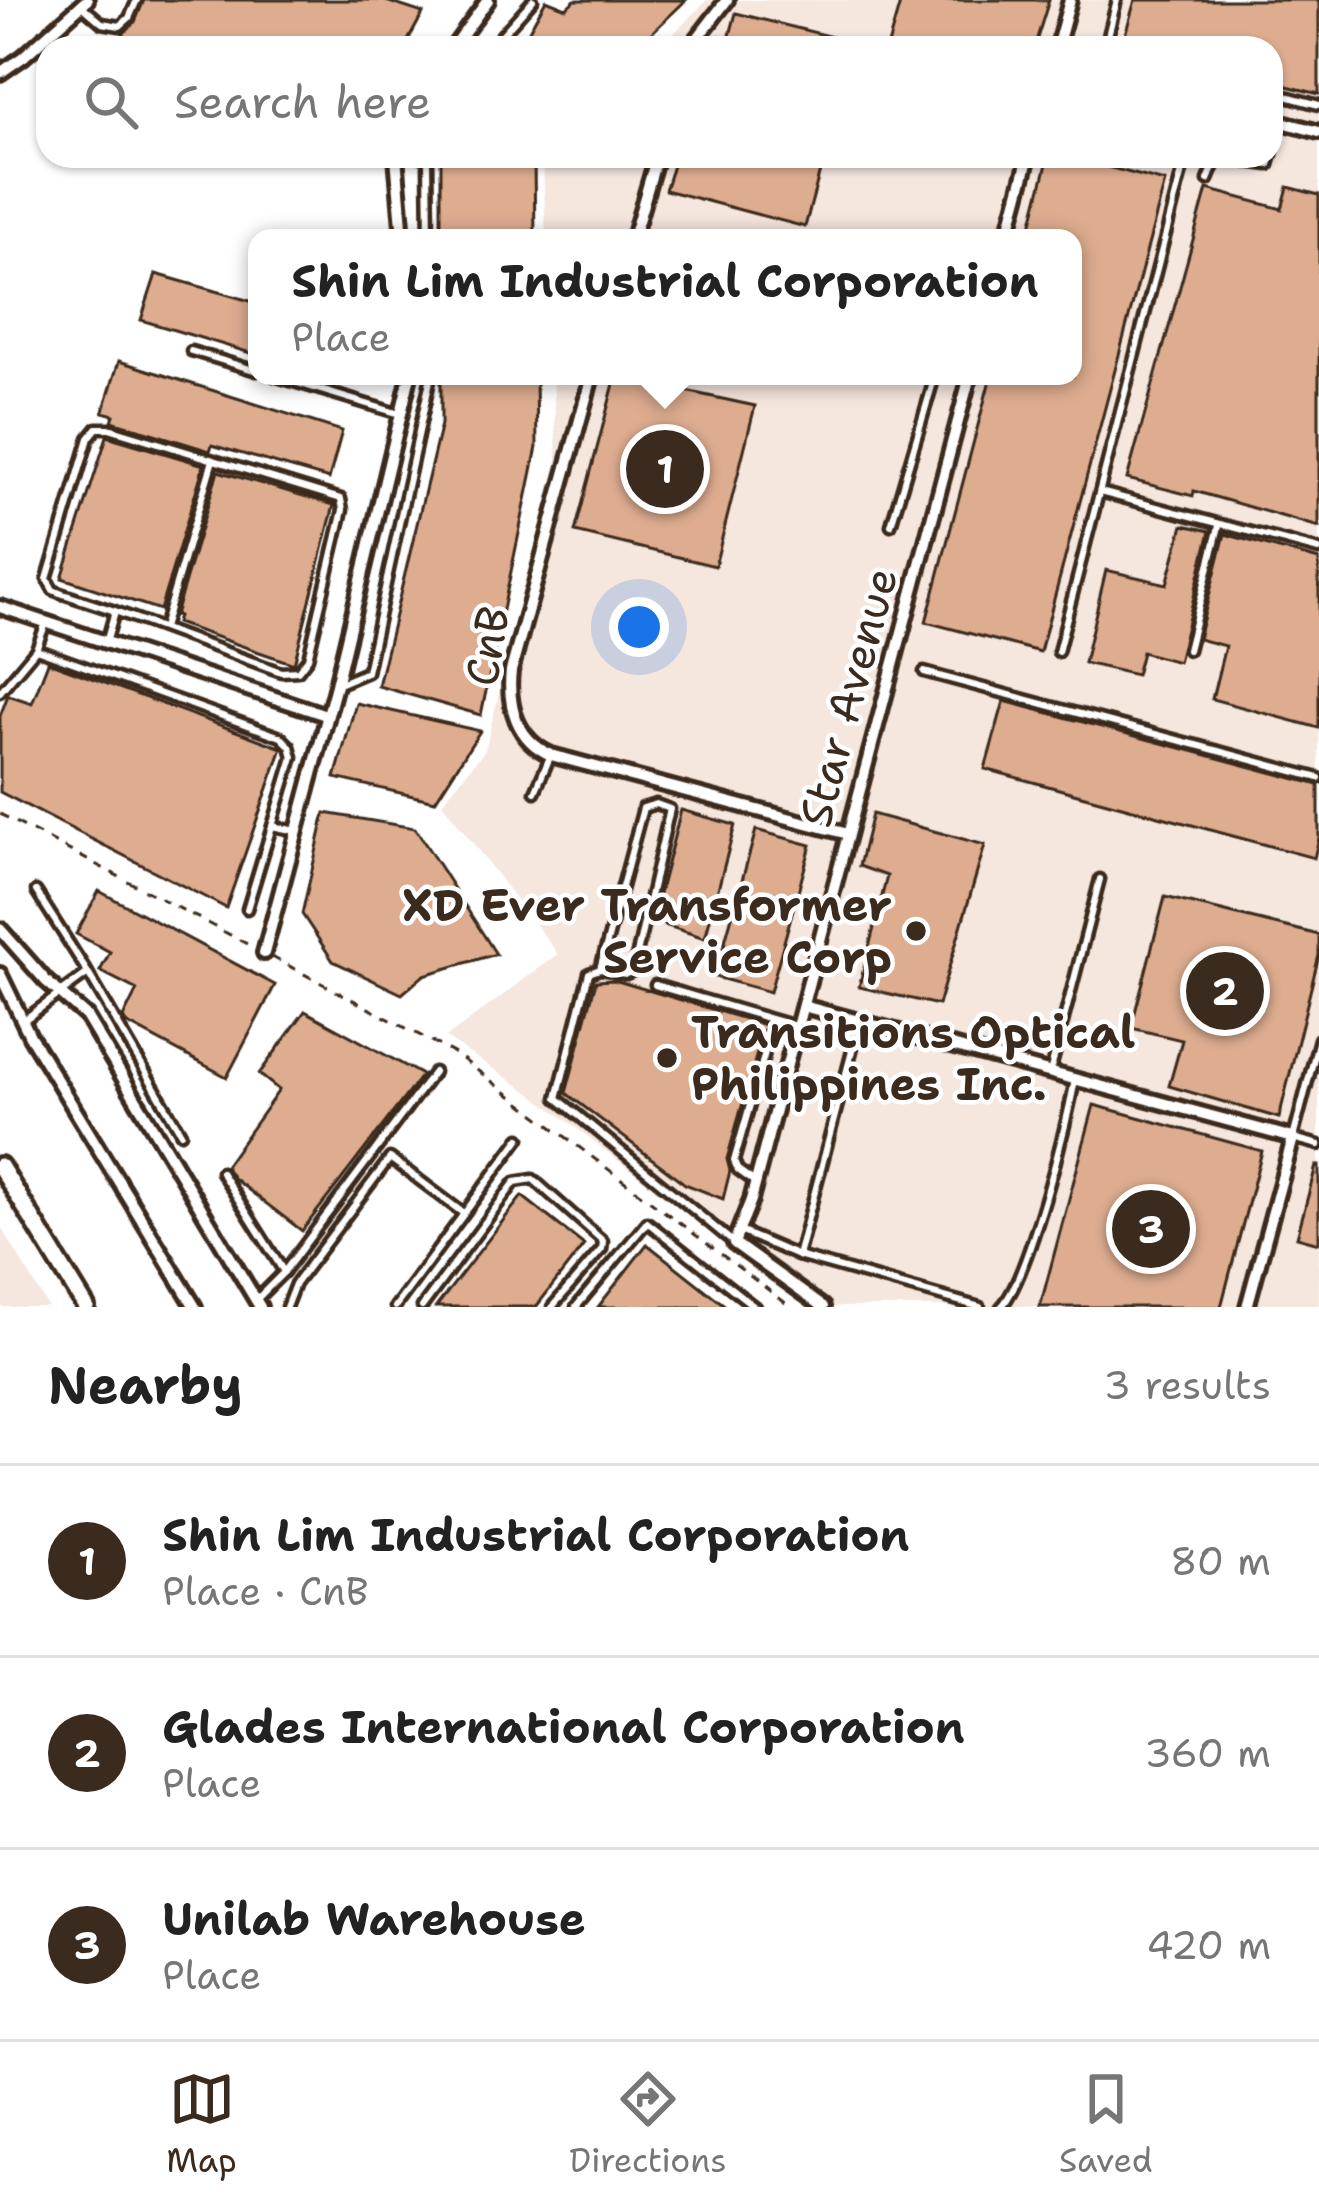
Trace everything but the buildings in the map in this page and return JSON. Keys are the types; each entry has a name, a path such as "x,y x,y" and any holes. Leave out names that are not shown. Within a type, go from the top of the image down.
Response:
{"main road":[{"path":"0,1166 86,1307"}],"street":[{"path":"462,36 488,0"},
{"path":"700,36 728,0"},
{"path":"1060,36 1070,0"},
{"path":"47,36 84,3"},
{"path":"0,73 36,46"},
{"path":"1283,122 1319,131"},
{"path":"397,168 402,229"},
{"path":"636,229 653,168"},
{"path":"1009,229 1025,168"},
{"path":"264,953 336,685 408,385"},
{"name":"CnB","path":"551,755 532,743 519,725 511,704 511,671 590,385"},
{"name":"Star Avenue","path":"737,1237 756,1183 968,385"},
{"path":"0,607 326,715"},
{"path":"551,755 848,834"},
{"path":"0,929 86,1016 258,1304"},
{"path":"0,974 195,1307"},
{"path":"802,1006 1293,1138 1247,1307"},
{"path":"737,1237 823,1307"}],"lane":[{"path":"84,3 102,23 120,26 129,19 137,0"},
{"path":"500,36 532,0"},
{"path":"1109,36 1117,0"},
{"path":"1283,95 1319,105"},
{"path":"428,168 429,229"},
{"path":"1058,652 1183,168"},
{"path":"1208,181 1213,168"},
{"path":"191,351 248,368"},
{"path":"304,385 400,414"},
{"path":"336,685 368,672 429,385"},
{"path":"890,525 932,385"},
{"path":"109,428 341,500 343,510 308,658 298,671 281,672 115,610 52,590 47,579 92,432 109,428"},
{"path":"163,628 214,460"},
{"path":"1100,492 1319,550"},
{"path":"1188,650 1219,524"},
{"path":"106,643 115,610"},
{"path":"0,692 36,649 46,623"},
{"path":"36,649 281,737 290,746 293,757 247,909"},
{"path":"924,672 1319,778"},
{"path":"535,792 551,755"},
{"path":"656,804 664,783"},
{"path":"600,969 643,808 656,804 670,809 632,971 589,973 556,1097 559,1102 737,1237 980,1307"},
{"path":"272,826 296,831"},
{"path":"1050,1072 1100,879"},
{"path":"36,891 181,1133"},
{"path":"24,1020 88,973"},
{"path":"655,985 797,1027"},
{"path":"756,1183 734,1161 774,1021"},
{"path":"1319,1039 1293,1138 1319,1145"},
{"path":"798,1256 854,1047"},
{"path":"258,1304 434,1072"},
{"path":"1001,1307 1021,1271 1075,1079"},
{"path":"133,1094 150,1083"},
{"path":"395,1307 520,1138"},
{"path":"286,1307 295,1284 390,1158 463,1213"},
{"path":"221,1172 284,1272"},
{"path":"422,1307 515,1182 533,1179 603,1240 602,1250 552,1307"},
{"path":"576,1307 647,1222 755,1307"}],"path":[{"path":"0,814 457,1055 791,1307"}],"shaded area":[{"path":"707,0 1319,0 1319,1307 807,1307 538,1098 446,1038 558,954 442,803 485,750 557,460 553,385 1082,385 1082,229 546,229 543,168 1283,168 1283,36 671,36"},
{"path":"0,1225 48,1307 0,1307"}],"place":[{"name":"Shin Lim Industrial Corporation","path":"665,469"},
{"name":"XD Ever Transformer Service Corp","path":"916,931"},
{"name":"Glades International Corporation","path":"1225,991"},
{"name":"Transitions Optical Philippines Inc.","path":"667,1058"},
{"name":"Unilab Warehouse","path":"1151,1229"}]}
